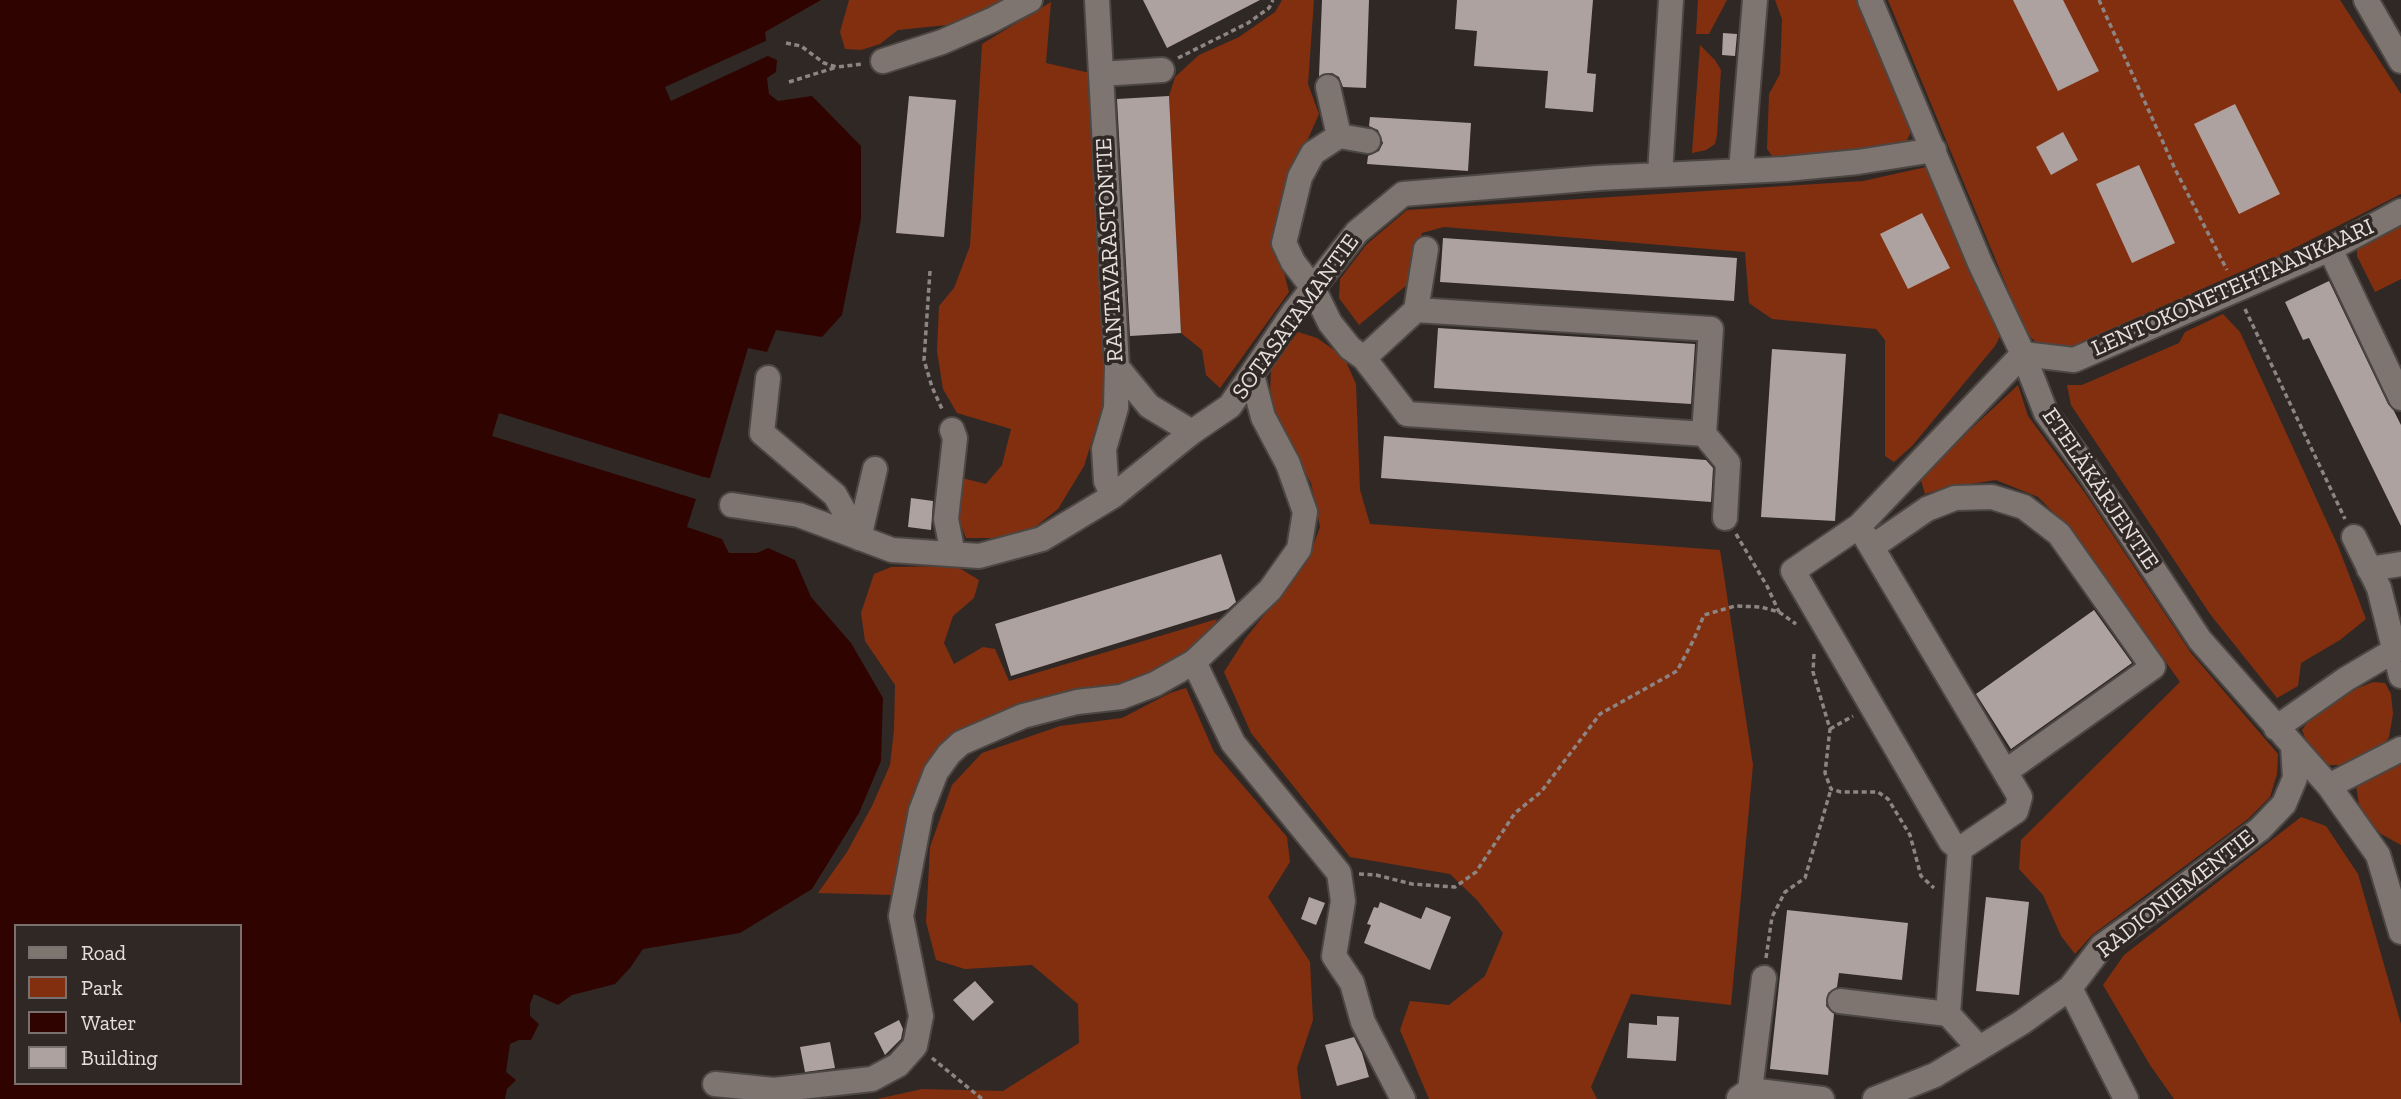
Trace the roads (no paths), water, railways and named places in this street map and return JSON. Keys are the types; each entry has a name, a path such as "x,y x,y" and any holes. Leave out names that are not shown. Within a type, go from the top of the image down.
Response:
{"street":[{"path":"883,61 942,42 1030,0"},
{"name":"RANTAVARASTONTIE","path":"1097,0 1117,367 1116,408 1104,449 1106,481 1113,496"},
{"path":"1660,174 1671,0"},
{"path":"1743,0 1736,75 1747,101"},
{"path":"1741,171 1755,0"},
{"name":"ETELÄKÄRJENTIE","path":"1870,0 2046,413 2088,470 2200,640 2329,786 2378,855 2401,932"},
{"path":"2366,0 2401,61"},
{"path":"1101,74 1163,70"},
{"path":"1328,87 1339,136"},
{"path":"1368,141 1339,136 1313,153 1300,177 1284,243 1293,262 1313,288 1330,323 1350,348 1364,358 1407,414 1704,434"},
{"name":"SOTASATAMANTIE","path":"732,505 799,515 892,550 979,556 1042,539 1113,496 1192,432 1230,406 1313,288 1357,232 1403,194 1858,162 1934,150"},
{"name":"LENTOKONETEHTAANKAARI","path":"2023,355 2074,360 2330,249 2401,211"},
{"path":"1364,358 1416,310 1426,249"},
{"path":"2330,249 2401,398"},
{"path":"1416,310 1711,329 1704,434 1728,463 1725,518"},
{"path":"1960,849 1951,842 1793,571 1859,526 2023,355"},
{"path":"1117,367 1149,406 1192,432"},
{"path":"715,1084 774,1090 872,1079 898,1065 915,1046 921,1016 901,916 921,811 936,772 949,754 961,743 1023,716 1077,702 1121,697 1155,684 1194,662 1270,590 1299,549 1305,512 1288,464 1263,417 1252,374"},
{"path":"768,378 762,433 835,495 859,538"},
{"path":"952,430 955,438 946,519 953,554"},
{"path":"859,538 875,469"},
{"path":"1872,547 1927,509 1955,498 1992,497 2024,507 2059,534 2153,667 2005,772"},
{"path":"1859,526 2020,797 2017,811 1960,849"},
{"path":"2354,537 2379,588 2398,649 2401,677"},
{"path":"2370,569 2401,564"},
{"path":"2285,737 2346,679 2398,649"},
{"path":"1194,662 1233,743 1339,873 1343,901 1334,956 1352,983 1363,1022 1403,1099"},
{"name":"RADIONIEMENTIE","path":"1875,1099 1934,1075 2070,988 2102,946 2260,829 2284,804 2295,778 2285,737"},
{"path":"2329,786 2400,746"},
{"path":"2364,837 2401,856"},
{"path":"1948,1014 1960,849"},
{"path":"1764,978 1743,1094 1822,1099"},
{"path":"2070,988 2126,1099"},
{"path":"1840,1001 1948,1014 1979,1048"}],"water":[{"path":"0,0 821,0 765,32 768,56 777,60 776,72 767,78 769,94 778,101 812,96 861,146 861,219 842,315 822,337 776,330 767,352 748,348 710,478 703,477 687,527 722,539 729,553 757,553 768,548 795,560 811,597 851,643 883,698 881,761 859,813 812,889 740,933 643,949 615,984 572,995 558,1005 534,994 530,1004 530,1016 539,1024 531,1040 519,1040 510,1044 506,1072 516,1080 507,1089 505,1099 0,1099"}]}
